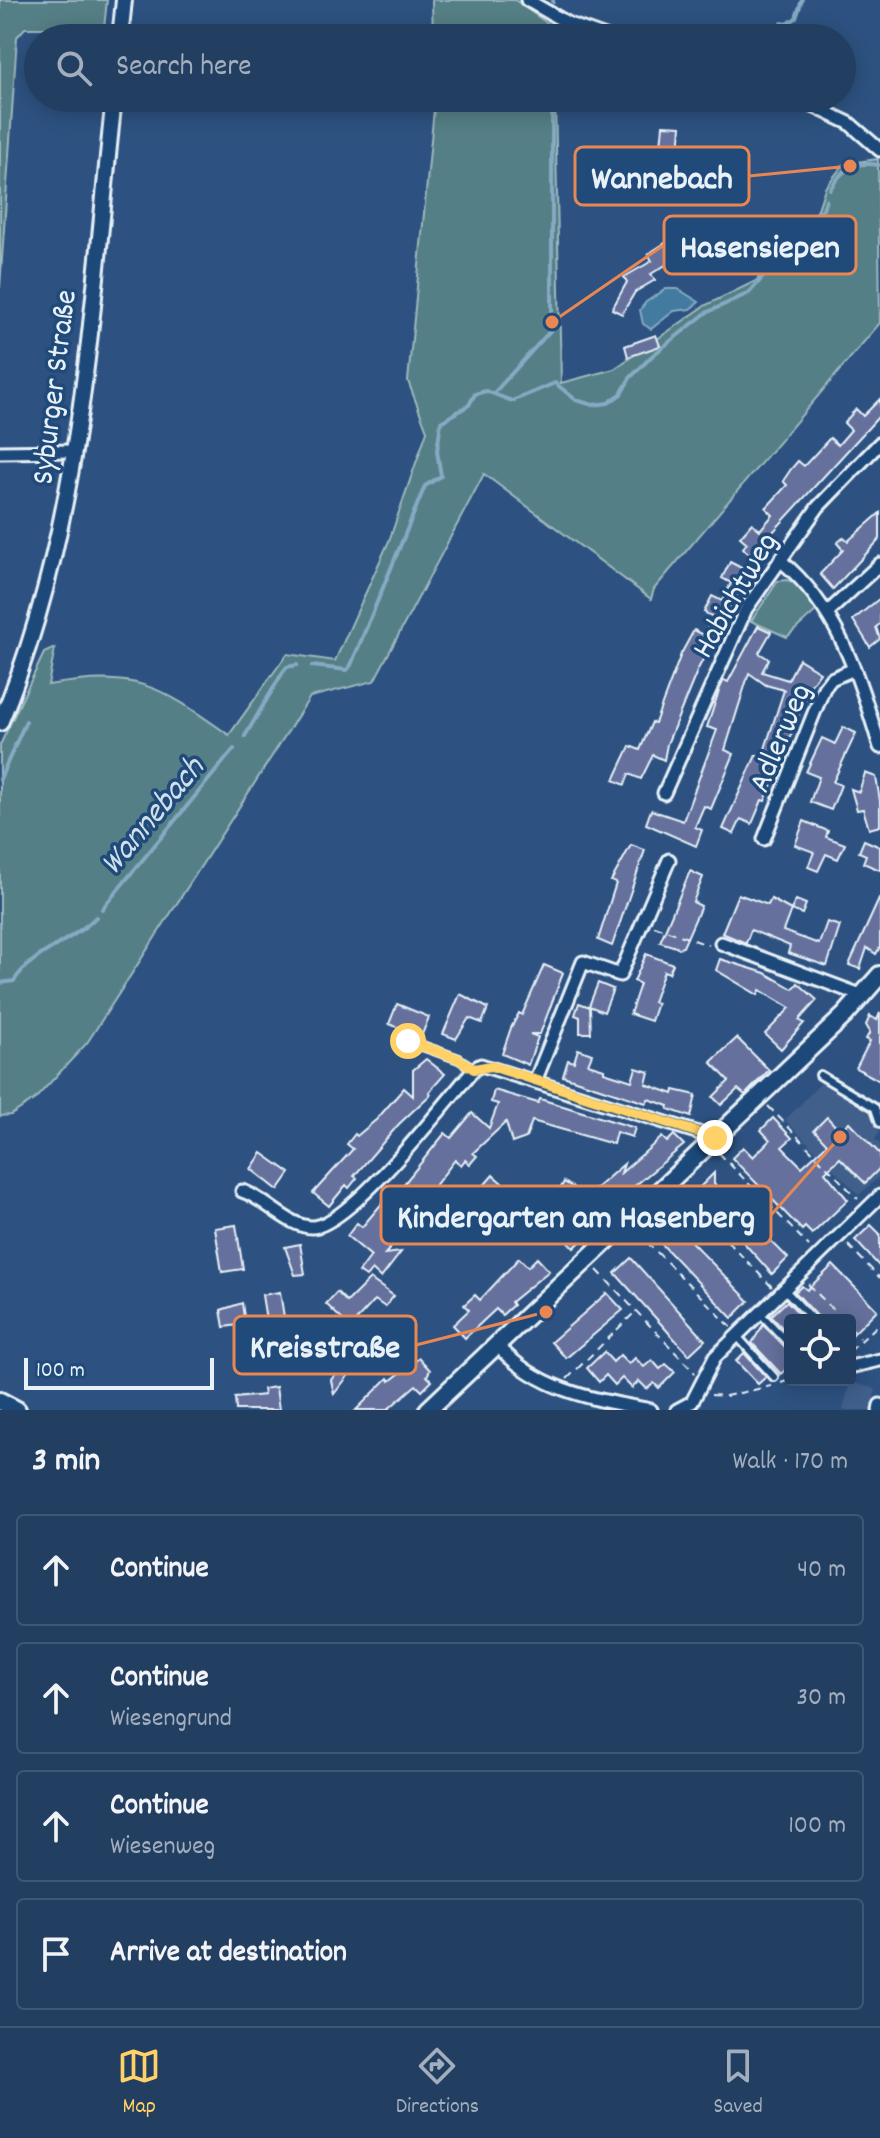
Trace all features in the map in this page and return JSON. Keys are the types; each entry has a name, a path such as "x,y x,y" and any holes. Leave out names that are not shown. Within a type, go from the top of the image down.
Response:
{"main road":[{"path":"428,1410 759,1097 863,996 880,975"},
{"path":"0,1401 17,1410"}],"street":[{"path":"121,24 124,0"},
{"path":"527,0 569,24"},
{"name":"Syburger Straße","path":"0,723 40,609 61,527 73,451 112,112"},
{"path":"826,112 867,135 880,150"},
{"name":"Habichtweg","path":"664,793 740,621 818,507 880,443"},
{"path":"0,452 73,451"},
{"path":"780,560 806,583 827,613 854,669 879,743"},
{"path":"827,613 880,564"},
{"name":"Adlerweg","path":"764,839 824,688 831,679 854,669"},
{"path":"536,1079 583,962 620,975 669,860"},
{"path":"721,943 863,996"},
{"path":"242,1191 257,1196 304,1226 326,1225 383,1174 474,1069 491,1066 712,1141"},
{"path":"677,1410 698,1394 701,1379 715,1357 736,1334 880,1196"},
{"path":"497,1345 529,1375 558,1388 585,1397 651,1410"},
{"path":"856,1366 880,1360"}],"lane":[{"path":"408,1041 459,1059 474,1069"},
{"path":"820,1075 875,1108 880,1123"},
{"path":"781,1291 806,1314"},
{"path":"759,1312 784,1339"},
{"path":"736,1334 774,1377"}],"path":[{"path":"642,922 717,948 721,943"},
{"path":"759,1097 868,1208"},
{"path":"712,1141 818,1256"},
{"path":"669,1181 781,1291"},
{"path":"627,1222 736,1334"},
{"path":"839,1235 880,1278"},
{"path":"587,1260 701,1379"},
{"path":"799,1274 837,1314"},
{"path":"558,1388 636,1312"},
{"path":"856,1346 880,1323"},
{"path":"856,1334 862,1340"},
{"path":"698,1394 726,1396 784,1382"}],"shaded area":[{"path":"666,289 678,289 699,302 690,309 674,311 651,329 643,324 640,310 646,302"},
{"path":"821,1083 871,1110 872,1123 880,1132 875,1139 880,1144 880,1176 859,1195 785,1120"},
{"path":"802,1286 829,1314 784,1314 784,1374 772,1383 765,1377 758,1384 736,1361 759,1336 755,1332"},
{"path":"856,1384 876,1389 871,1410 843,1410 849,1386"}],"green space":[{"path":"0,0 107,0 104,24 24,24 24,29 17,37 0,288"},
{"path":"432,0 515,0 548,24 433,24"},
{"path":"434,112 555,112 561,383 614,369 706,305 756,281 817,212 825,188 844,164 878,159 880,323 654,589 651,599 484,474 374,681 310,697 87,1043 35,1099 11,1115 0,1116 0,745 44,653 55,648 48,685 104,679 146,686 183,704 229,735 287,654 335,661 389,541 427,431 408,381"},
{"path":"788,580 798,586 817,610 787,637 751,621 778,581"}],"building":[{"path":"663,125 681,126 677,179 658,178"},
{"path":"667,242 677,258 651,274 655,280 635,292 622,314 612,309 627,282 624,277 652,261 648,254"},
{"path":"656,335 660,346 628,357 625,346"},
{"path":"880,399 880,415 751,556 743,548 747,543 740,537 752,523 760,530 773,515 766,508 787,485 783,481 791,469 798,461 804,466 830,438 838,445 851,430 844,423 856,409 863,416"},
{"path":"880,513 880,539 833,589 820,574 843,550 837,543 844,537 848,541"},
{"path":"730,562 749,572 698,669 667,744 664,760 653,755 641,779 629,774 625,785 614,780 630,746 640,750 652,722 655,723 681,654 694,630 704,635 713,617 704,612 712,596 722,601 731,583 722,578"},
{"path":"880,598 880,624 876,627 880,639 870,647 853,620"},
{"path":"758,626 771,632 759,653 769,659 762,672 788,680 799,659 820,672 810,686 765,801 762,800 752,824 741,819 734,834 723,829 756,755 762,758 784,690 766,685 749,673 725,750 734,754 711,809 704,806 695,827 702,830 696,846 646,824 651,810 683,821 717,730 707,727 720,688 724,680 728,682"},
{"path":"843,727 856,733 833,782 841,785 831,810 810,802 819,777 806,772 822,738 835,744"},
{"path":"865,773 876,777 880,801 880,826 869,829 863,809 857,810 851,789 859,792"},
{"path":"804,821 828,831 826,837 845,844 838,859 826,854 818,871 808,867 814,852 795,845"},
{"path":"864,840 880,847 880,870 863,863 866,855 859,852"},
{"path":"631,845 645,850 612,946 598,940 616,883 611,881"},
{"path":"690,871 703,877 693,902 701,906 683,947 679,948 660,942"},
{"path":"738,894 768,905 771,899 791,910 783,931 819,944 827,922 840,926 827,966 788,953 790,946 751,930 746,943 722,933"},
{"path":"880,897 880,947 876,954 867,948 860,969 849,965"},
{"path":"796,900 806,904 802,914 791,910"},
{"path":"646,954 673,964 669,973 664,971 653,1002 657,1003 651,1021 630,1014 640,984 634,981"},
{"path":"720,959 765,973 793,989 798,983 817,1000 799,1020 804,1023 781,1049 765,1034 790,1008 760,990 758,995 716,970"},
{"path":"544,965 563,973 540,1034 530,1034 538,1037 528,1065 502,1054 511,1028 519,1013 522,1015"},
{"path":"598,983 613,989 604,1012 589,1006"},
{"path":"460,994 488,1008 482,1023 469,1018 456,1039 443,1034"},
{"path":"579,1003 590,1007 591,1033 580,1033 580,1017 575,1015"},
{"path":"397,1004 429,1017 421,1037 389,1024"},
{"path":"880,1013 880,1081 856,1068 870,1041 866,1039 870,1032 866,1025 870,1016 877,1020"},
{"path":"737,1038 769,1070 745,1095 738,1089 721,1105 713,1097 729,1081 711,1062"},
{"path":"578,1049 592,1054 588,1064 604,1069 604,1072 632,1081 636,1068 649,1072 646,1084 673,1094 674,1090 696,1095 691,1117 648,1099 646,1103 563,1076 568,1060 574,1062"},
{"path":"426,1059 445,1074 429,1092 431,1094 399,1124 354,1176 357,1178 349,1188 346,1185 329,1206 313,1193 353,1149 347,1144 355,1134 357,1136 377,1119 404,1088 413,1096 413,1070"},
{"path":"494,1090 538,1103 540,1099 635,1128 632,1137 616,1132 613,1144 532,1121 526,1138 512,1143 506,1122 473,1153 477,1156 470,1164 465,1160 461,1165 455,1160 420,1205 412,1199 387,1229 398,1239 385,1254 401,1252 381,1278 372,1270 366,1277 359,1272 371,1256 347,1236 357,1223 362,1227 395,1188 399,1190 445,1133 451,1138 472,1113 489,1128 498,1104 491,1102"},
{"path":"827,1117 840,1131 849,1122 880,1154 880,1168 865,1183 840,1158 825,1172 848,1200 812,1234 805,1227 802,1230 732,1158 743,1147 753,1157 770,1140 761,1130 773,1118 792,1138 782,1147 802,1167 827,1144 814,1130"},
{"path":"674,1135 684,1145 608,1208 601,1200 587,1213 597,1224 574,1248 556,1229 575,1211 554,1200 564,1182 587,1196 624,1164 621,1173 662,1137 667,1142"},
{"path":"262,1153 290,1173 278,1190 251,1169"},
{"path":"714,1173 714,1184 788,1258 772,1274 735,1233 729,1233 727,1222 718,1222 718,1216 706,1204 700,1204 701,1198 695,1192"},
{"path":"493,1175 512,1192 496,1210 483,1202 488,1197 480,1190"},
{"path":"671,1221 749,1301 732,1318 655,1237"},
{"path":"236,1225 243,1269 222,1272 215,1228"},
{"path":"871,1225 880,1234 880,1267 855,1240"},
{"path":"300,1244 305,1274 295,1275 285,1247"},
{"path":"519,1258 528,1267 537,1258 549,1271 511,1302 513,1305 502,1315 496,1309 465,1338 453,1325 469,1310 464,1305 475,1295 480,1300"},
{"path":"631,1258 705,1340 689,1355 615,1273"},
{"path":"833,1265 877,1310 856,1331 856,1314 815,1314 795,1292 802,1286 807,1290"},
{"path":"370,1279 394,1296 385,1307 375,1300 350,1327 326,1304 337,1292 347,1302"},
{"path":"280,1292 284,1317 266,1320 262,1295"},
{"path":"607,1293 623,1310 566,1358 551,1342"},
{"path":"787,1301 799,1314 784,1314 784,1330 771,1316"},
{"path":"242,1303 245,1324 224,1327 221,1310"},
{"path":"763,1325 784,1345 784,1371 781,1374 752,1343"},
{"path":"604,1352 613,1362 620,1355 629,1364 635,1358 644,1367 652,1360 660,1369 666,1364 675,1372 659,1388 654,1383 647,1389 639,1381 632,1388 622,1378 615,1385 606,1375 599,1382 587,1368"},
{"path":"744,1353 766,1377 758,1384 736,1361"},
{"path":"419,1358 430,1370 427,1376 432,1381 422,1391 416,1385 387,1410 356,1410 388,1378 390,1381"},
{"path":"346,1360 355,1367 334,1394 331,1380"},
{"path":"276,1387 279,1410 236,1410 235,1398 264,1395 263,1389"}],"waterway":[{"path":"782,23 787,24 796,18 802,0"},
{"path":"494,393 550,331 552,322 552,112"},
{"name":"Wannebach","path":"830,189 840,176 856,165 879,165"},
{"name":"Wannebach","path":"312,666 347,670 351,665 425,486 441,476 437,451 441,422 469,405 475,394 486,391 512,401 555,383 576,400 593,405 608,403 621,394 630,378 653,355 706,313 749,293 823,209 826,200"},
{"name":"Wannebach","path":"245,736 283,672 287,667 297,665"},
{"path":"0,779 26,721"},
{"name":"Wannebach","path":"102,909 234,749"},
{"name":"Wannebach","path":"0,983 14,981 31,962 96,917"}],"place":[{"name":"Wannebach","path":"850,166"},
{"name":"Hasensiepen","path":"552,322"},
{"name":"Kindergarten am Hasenberg","path":"840,1137"},
{"name":"Kreisstraße","path":"546,1312"}],"route":[{"path":"408,1041 459,1059 474,1069 481,1065 491,1066 715,1138"}]}
